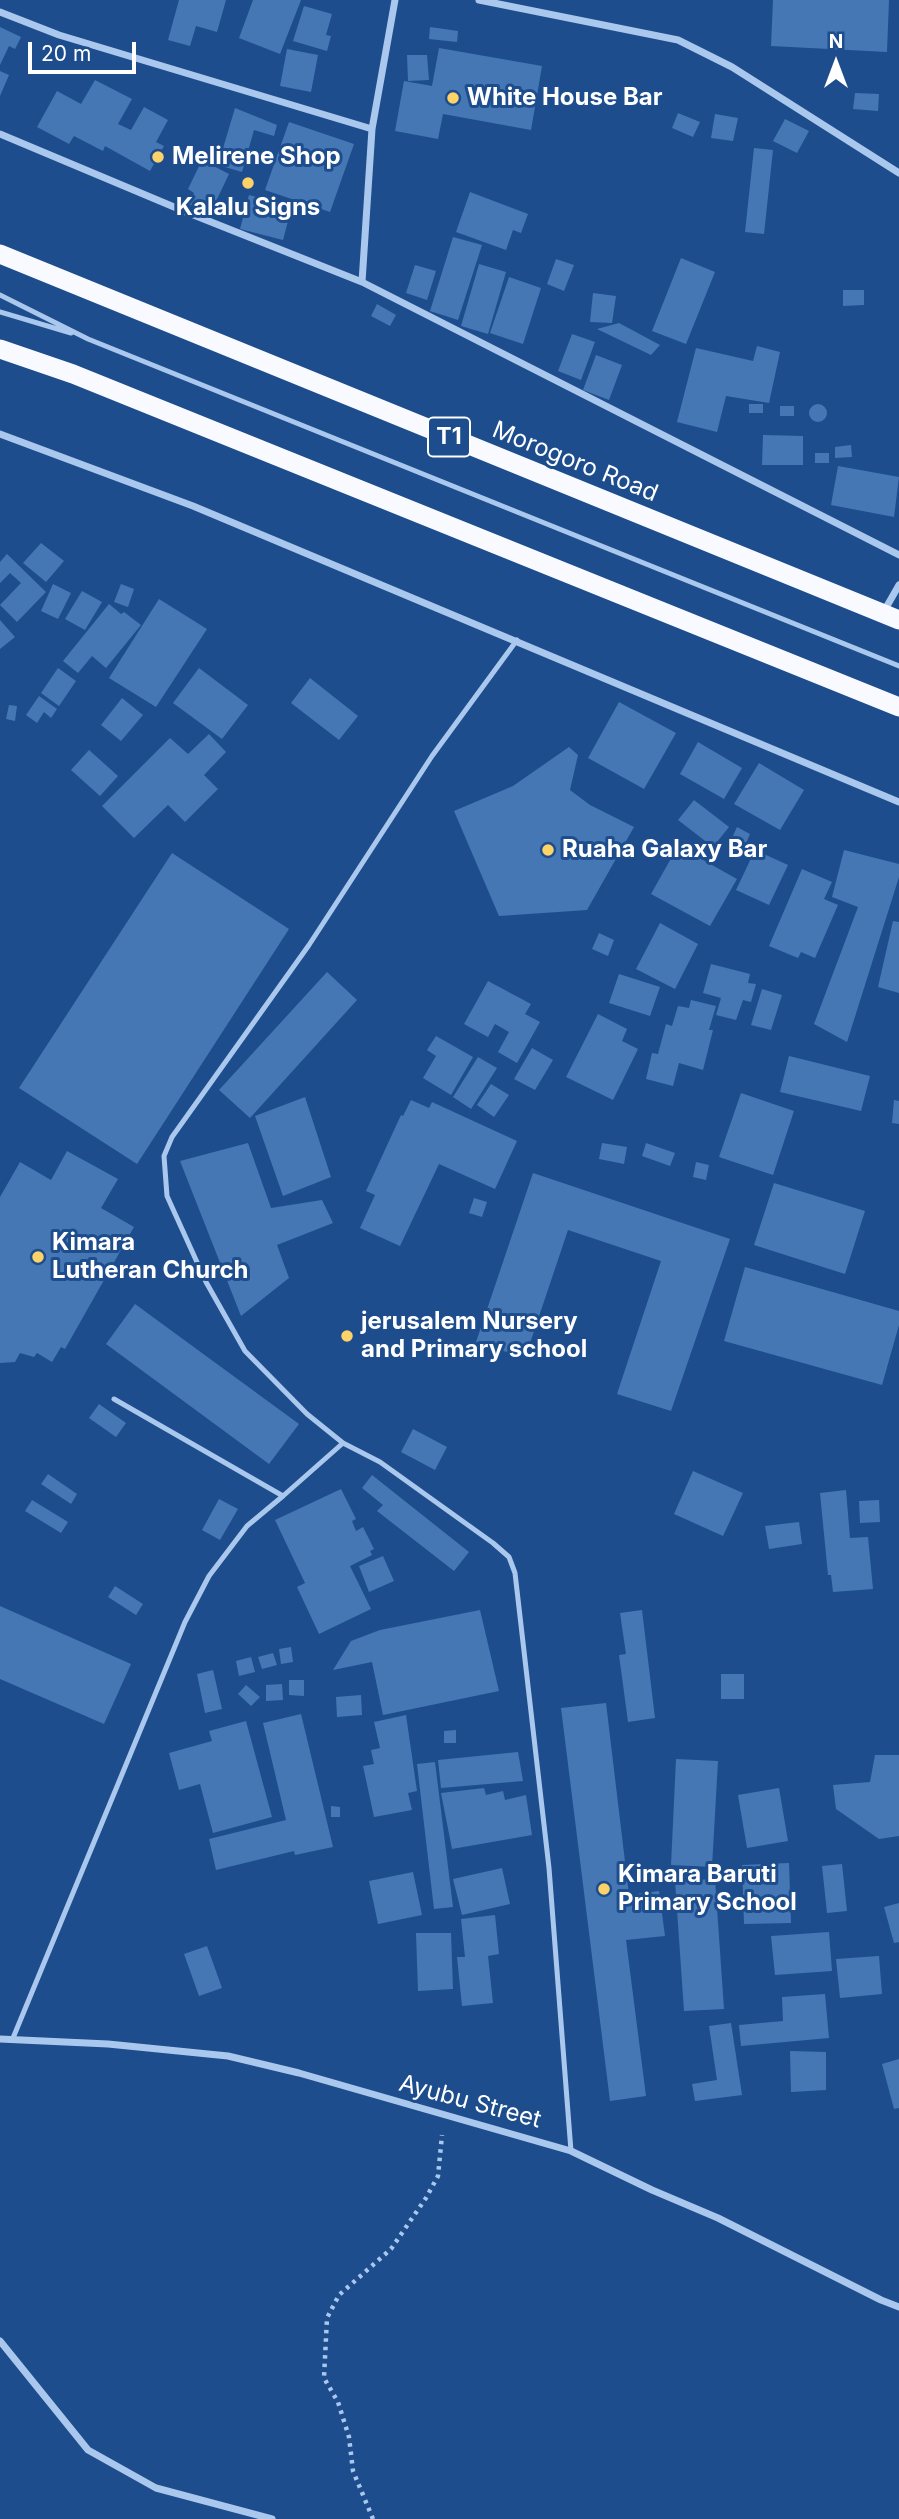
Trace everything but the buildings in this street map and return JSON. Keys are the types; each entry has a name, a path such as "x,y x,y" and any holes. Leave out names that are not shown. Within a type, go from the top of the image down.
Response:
{"highway":[{"name":"Morogoro Road","path":"0,254 891,617"},
{"path":"0,349 86,379 899,707"}],"street":[{"path":"362,282 372,129 395,0"},
{"path":"480,0 678,40 732,68 899,173"},
{"path":"0,12 59,36 372,129"},
{"path":"0,134 362,282 899,555"},
{"path":"0,434 193,506 899,802"},
{"path":"891,617 899,585"},
{"name":"Ayubu Street","path":"0,2039 108,2044 228,2056 299,2073 571,2151 718,2218 899,2306"},
{"path":"0,2341 88,2450 156,2488 272,2519"}],"lane":[{"path":"0,295 88,338 899,666"},
{"path":"0,312 88,338"},
{"path":"517,640 432,756 309,945 172,1137 164,1156 167,1196 206,1282 244,1351 307,1414 344,1443 380,1462 493,1543 509,1557 516,1573 549,1868 571,2151"},
{"path":"114,1399 283,1496"},
{"path":"13,2038 185,1622 209,1576 247,1526 344,1443"}],"path":[{"path":"373,2519 353,2471 349,2437 338,2402 324,2378 327,2318 339,2295 391,2249 426,2198 438,2176 441,2163 444,2116"}],"place":[{"name":"White House Bar","path":"453,98"},
{"name":"Melirene Shop","path":"158,157"},
{"name":"Kalalu Signs","path":"248,183"},
{"name":"Ruaha Galaxy Bar","path":"548,850"},
{"name":"Kimara Lutheran Church","path":"38,1257"},
{"name":"jerusalem Nursery and Primary school","path":"347,1336"},
{"name":"Kimara Baruti Primary School","path":"604,1889"}]}
